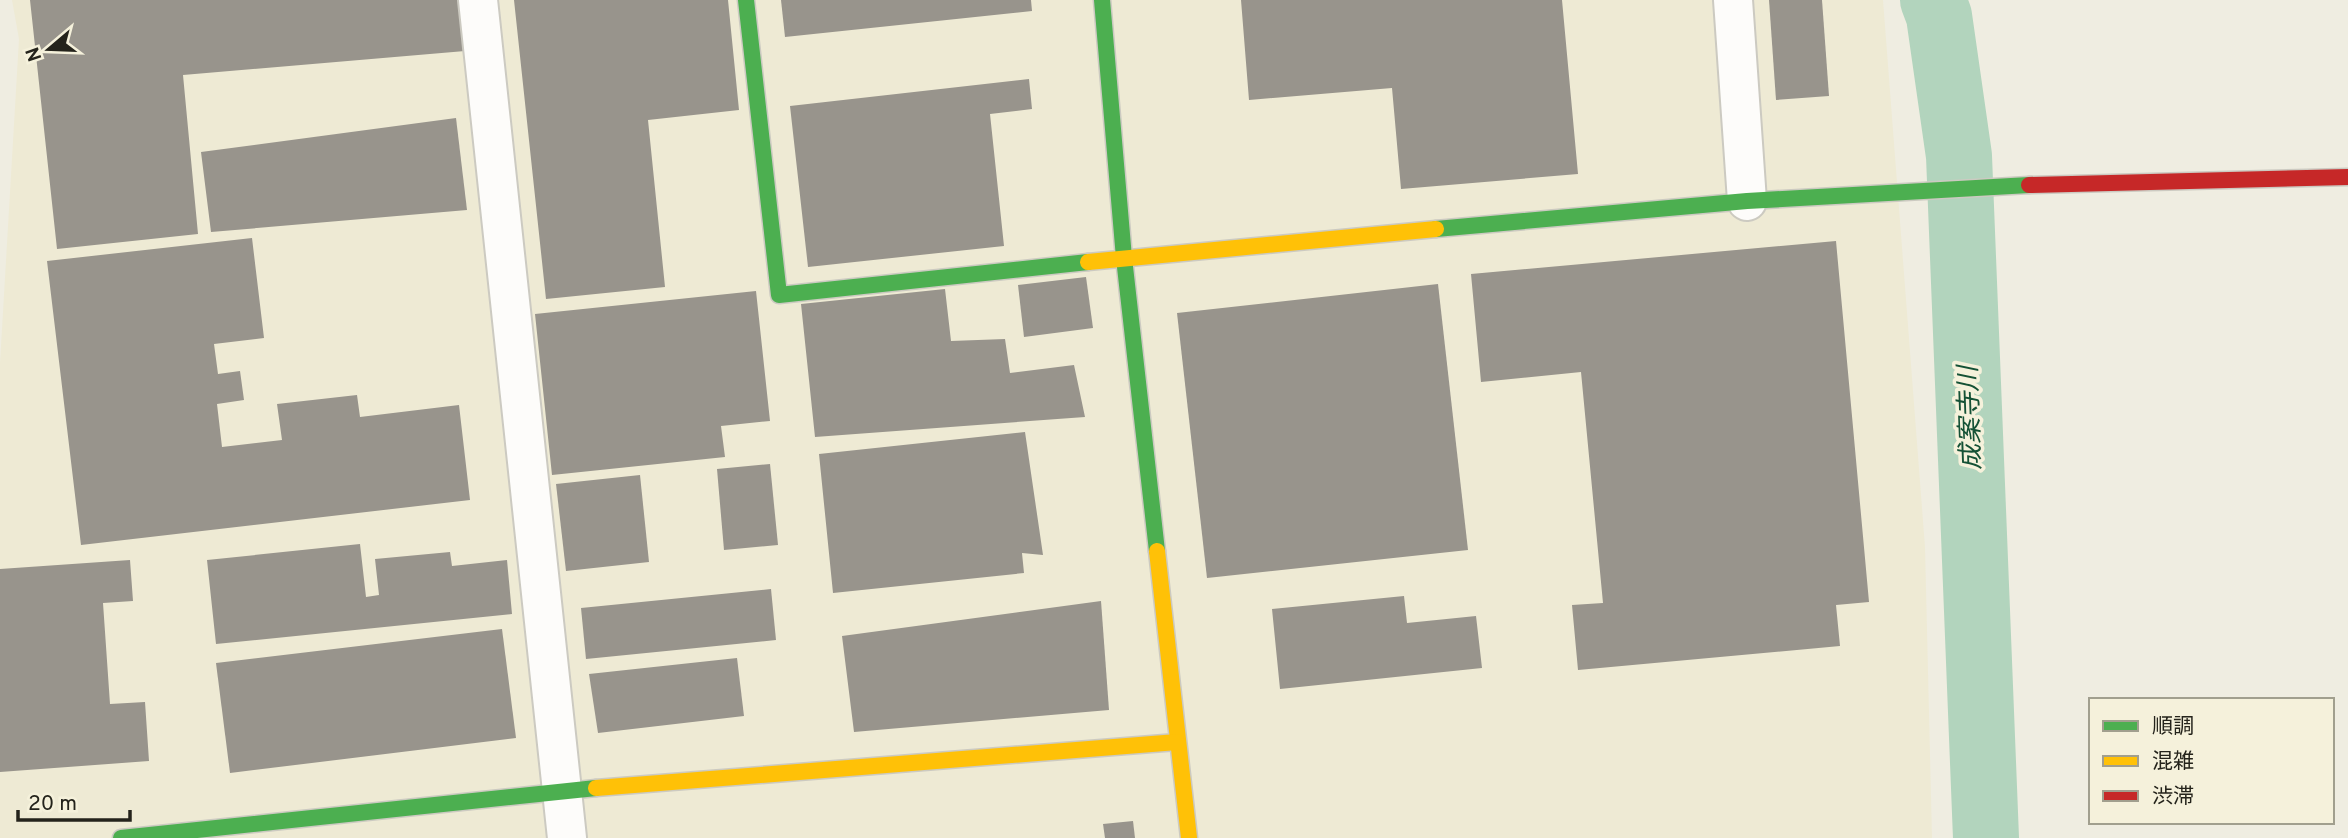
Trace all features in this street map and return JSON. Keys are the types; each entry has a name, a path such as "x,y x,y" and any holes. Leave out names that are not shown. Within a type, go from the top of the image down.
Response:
{"street":[{"path":"478,0 567,838"},
{"path":"746,0 779,295 1124,258 1746,201 2004,186 2348,177"},
{"path":"1102,0 1124,258 1189,838"},
{"path":"1733,0 1746,201"},
{"path":"121,838 562,791 1177,742"}],"shaded area":[{"path":"12,0 1883,0 1925,547 1932,838 0,838 0,363 19,39"}],"building":[{"path":"30,0 461,0 465,51 183,75 198,234 57,249"},
{"path":"514,0 728,0 739,110 648,120 665,287 546,299"},
{"path":"781,0 1031,0 1032,11 785,37"},
{"path":"1241,0 1562,0 1578,174 1401,189 1392,88 1249,100"},
{"path":"1769,0 1822,0 1829,96 1776,100"},
{"path":"1029,79 1032,109 990,114 1004,246 808,267 790,106"},
{"path":"456,118 467,210 211,232 201,152"},
{"path":"252,238 264,338 214,344 218,374 240,371 244,400 217,404 222,447 282,440 277,404 357,395 360,417 459,405 470,500 81,545 47,261"},
{"path":"1836,241 1869,602 1836,605 1840,646 1578,670 1572,605 1603,603 1581,372 1481,382 1471,274"},
{"path":"1086,277 1093,328 1024,337 1018,285"},
{"path":"1438,284 1468,550 1207,578 1177,313"},
{"path":"945,289 951,341 1005,339 1010,373 1074,365 1085,417 815,437 801,304"},
{"path":"756,291 770,421 721,426 725,457 552,475 535,314"},
{"path":"1025,432 1043,555 1022,553 1024,573 833,593 819,454"},
{"path":"770,464 778,545 724,550 717,469"},
{"path":"640,475 649,562 566,571 556,484"},
{"path":"360,544 366,597 379,595 375,559 450,552 452,566 507,560 512,614 216,644 207,560"},
{"path":"130,560 133,601 103,603 110,704 145,702 149,761 0,772 0,569"},
{"path":"771,589 776,640 586,659 581,608"},
{"path":"1404,596 1407,623 1476,616 1482,668 1280,689 1272,609"},
{"path":"1101,601 1109,710 854,732 842,636"},
{"path":"502,629 516,738 230,773 216,663"},
{"path":"737,658 744,716 598,733 589,674"},
{"path":"1133,821 1135,838 1105,838 1103,824"}],"waterway":[{"name":"成案寺川","path":"1933,0 1939,16 1959,156 1986,838"}],"traffic: fast":[{"path":"746,0 779,295 1088,262"},
{"path":"1102,0 1124,258 1157,551"},
{"path":"1436,229 1747,201 2029,185"},
{"path":"121,838 596,788"}],"traffic: slow":[{"path":"1088,262 1436,229"},
{"path":"1157,551 1189,838"},
{"path":"596,788 1177,742"}],"traffic: jam":[{"path":"2029,185 2348,177"}]}
